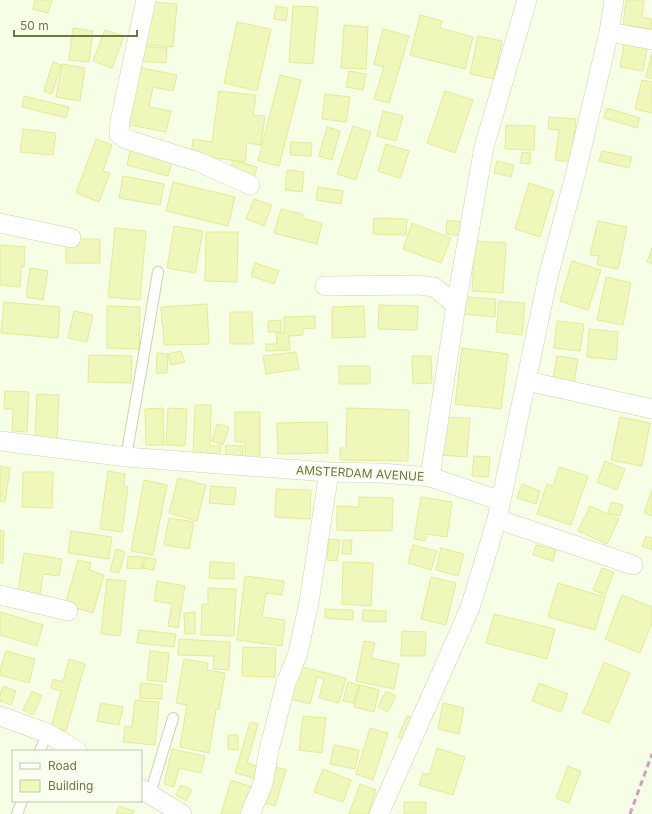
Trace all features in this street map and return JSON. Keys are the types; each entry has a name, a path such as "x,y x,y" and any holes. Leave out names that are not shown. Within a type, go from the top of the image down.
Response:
{"street":[{"path":"146,0 120,121 119,134 132,142 199,162 250,185"},
{"path":"430,477 456,305 484,148 527,0"},
{"path":"380,814 470,608 499,510 548,277 576,172 609,32 614,0"},
{"path":"609,32 652,40"},
{"path":"0,223 71,238"},
{"path":"324,286 418,285 434,287 456,305"},
{"path":"527,381 652,409"},
{"name":"AMSTERDAM AVENUE","path":"0,441 126,457 329,472 381,473 430,477 499,510 633,565"},
{"path":"250,814 263,784 269,750 286,683 298,654 309,602 329,472"},
{"path":"0,595 68,611"},
{"path":"0,716 46,733 75,750"},
{"path":"150,799 182,814"}],"lane":[{"path":"126,457 158,272"},
{"path":"150,799 173,718"},
{"path":"40,750 46,733"},
{"path":"17,814 22,802"}],"building":[{"path":"35,0 52,0 48,13 33,9"},
{"path":"626,0 644,0 642,17 652,19 651,29 623,25"},
{"path":"144,1 177,4 173,47 140,44"},
{"path":"276,6 288,8 286,21 274,19"},
{"path":"293,6 318,7 313,64 289,62"},
{"path":"420,15 442,21 440,28 473,37 465,69 410,55"},
{"path":"237,22 271,29 257,91 224,83"},
{"path":"344,25 368,27 366,69 341,68"},
{"path":"73,28 93,31 89,62 69,60"},
{"path":"383,29 409,36 389,103 374,99 384,67 374,64"},
{"path":"105,30 124,36 112,68 93,61"},
{"path":"478,36 502,41 494,79 470,74"},
{"path":"624,44 647,48 643,71 620,67"},
{"path":"137,46 167,48 166,63 136,61"},
{"path":"652,52 652,79 646,77"},
{"path":"53,62 61,65 52,94 44,91"},
{"path":"62,64 85,68 80,101 56,97"},
{"path":"137,67 177,75 173,91 153,87 149,107 171,111 166,132 125,124"},
{"path":"349,71 366,74 363,90 346,87"},
{"path":"280,75 301,80 279,166 258,161"},
{"path":"642,80 652,82 652,113 635,109"},
{"path":"219,91 256,95 253,115 265,116 261,145 247,143 245,162 191,155 193,139 212,142"},
{"path":"445,91 473,100 455,153 427,143"},
{"path":"325,94 350,97 346,122 322,119"},
{"path":"24,96 69,107 66,118 22,107"},
{"path":"607,108 640,118 637,128 604,118"},
{"path":"383,111 403,116 396,141 377,136"},
{"path":"549,117 576,119 571,162 555,160 559,130 548,129"},
{"path":"506,125 535,126 534,150 505,149"},
{"path":"353,126 371,132 356,180 337,174"},
{"path":"327,127 340,131 332,160 319,156"},
{"path":"23,129 56,133 53,155 20,152"},
{"path":"96,139 112,145 103,171 110,173 99,202 76,193"},
{"path":"291,142 312,143 311,156 290,155"},
{"path":"386,144 409,151 400,178 378,171"},
{"path":"131,147 173,158 168,176 127,165"},
{"path":"602,151 632,157 629,168 599,161"},
{"path":"522,152 531,153 530,164 520,163"},
{"path":"233,160 257,167 254,179 229,173"},
{"path":"497,161 514,165 511,177 494,173"},
{"path":"287,170 304,172 302,192 285,190"},
{"path":"123,176 164,184 160,205 119,198"},
{"path":"173,182 235,197 228,226 166,211"},
{"path":"529,183 554,191 540,237 515,229"},
{"path":"318,187 343,191 341,204 316,200"},
{"path":"254,199 272,205 264,226 246,219"},
{"path":"281,209 303,214 302,218 322,223 317,244 274,233"},
{"path":"374,218 407,219 406,235 373,234"},
{"path":"447,220 462,222 461,236 446,234"},
{"path":"598,221 627,227 618,269 597,265 599,256 590,255"},
{"path":"412,223 451,238 441,263 403,249"},
{"path":"174,226 203,231 195,273 167,268"},
{"path":"115,228 146,231 140,300 108,297"},
{"path":"206,232 238,232 237,282 205,281"},
{"path":"66,239 100,239 100,263 66,263"},
{"path":"475,241 506,243 503,293 472,291"},
{"path":"0,245 25,247 24,267 21,267 20,287 0,285"},
{"path":"652,248 652,264 647,262"},
{"path":"572,261 601,270 588,310 560,301"},
{"path":"255,263 279,271 274,284 251,276"},
{"path":"30,268 48,271 43,300 26,297"},
{"path":"606,277 631,283 623,325 597,320"},
{"path":"466,297 496,299 495,317 464,314"},
{"path":"499,301 525,303 522,335 496,332"},
{"path":"4,302 60,307 58,338 1,333"},
{"path":"207,304 209,344 164,345 161,307"},
{"path":"379,305 418,306 417,330 378,329"},
{"path":"107,306 140,307 139,349 107,348"},
{"path":"364,306 365,337 332,338 332,307"},
{"path":"74,311 93,315 87,342 68,338"},
{"path":"230,312 252,312 253,344 230,344"},
{"path":"315,316 315,328 303,329 303,335 289,336 290,350 266,351 266,344 277,344 276,333 284,333 284,317"},
{"path":"281,320 281,332 268,332 268,321"},
{"path":"557,321 584,324 580,351 554,348"},
{"path":"589,329 618,332 616,360 587,357"},
{"path":"462,348 508,354 501,409 455,404"},
{"path":"181,351 185,362 171,365 168,354"},
{"path":"296,352 299,369 266,374 263,356"},
{"path":"157,353 168,354 167,373 156,373"},
{"path":"89,355 132,356 131,383 88,382"},
{"path":"412,356 431,356 432,383 413,384"},
{"path":"557,356 578,359 574,384 553,380"},
{"path":"339,366 370,366 370,384 339,384"},
{"path":"5,391 29,392 27,432 12,431 13,409 4,409"},
{"path":"37,394 59,395 57,439 35,438"},
{"path":"195,405 211,405 210,446 221,446 220,455 193,454"},
{"path":"163,408 164,445 146,445 145,409"},
{"path":"168,408 187,409 185,446 166,445"},
{"path":"347,408 409,410 408,461 340,460 340,448 346,448"},
{"path":"235,412 260,412 260,461 245,461 245,442 235,442"},
{"path":"443,417 470,418 467,457 440,455"},
{"path":"620,417 650,423 642,466 611,460"},
{"path":"327,422 328,453 278,454 277,423"},
{"path":"217,424 229,427 223,445 212,441"},
{"path":"226,445 243,446 242,459 225,458"},
{"path":"474,456 490,457 488,477 472,476"},
{"path":"605,461 625,469 617,490 597,482"},
{"path":"0,466 10,468 5,502 0,501"},
{"path":"559,467 588,476 571,525 537,514 547,484 553,486"},
{"path":"108,471 125,474 124,486 128,487 122,532 100,529"},
{"path":"23,472 53,472 52,508 22,507"},
{"path":"178,478 206,485 197,521 169,513"},
{"path":"144,480 167,485 153,555 131,551"},
{"path":"522,484 540,491 536,504 517,498"},
{"path":"211,486 236,488 234,505 209,503"},
{"path":"276,489 311,490 310,519 275,517"},
{"path":"652,489 652,516 644,513"},
{"path":"359,497 393,498 392,531 337,530 337,506 359,507"},
{"path":"421,497 452,502 447,537 427,534 425,541 414,539"},
{"path":"611,502 623,505 620,516 608,513"},
{"path":"590,506 619,519 607,544 578,531"},
{"path":"169,518 194,522 189,549 164,545"},
{"path":"0,530 4,531 3,563 0,563"},
{"path":"71,531 112,537 109,559 68,553"},
{"path":"646,536 652,538 652,550 642,546"},
{"path":"329,539 340,540 337,561 327,560"},
{"path":"343,540 352,540 351,554 342,554"},
{"path":"413,545 437,551 431,570 408,563"},
{"path":"536,545 556,550 553,561 533,555"},
{"path":"441,548 464,554 458,576 436,570"},
{"path":"116,549 125,552 119,573 110,571"},
{"path":"24,553 62,559 59,576 43,574 39,600 17,597"},
{"path":"128,556 143,557 142,569 127,568"},
{"path":"145,557 156,559 154,570 143,568"},
{"path":"78,560 91,563 89,570 104,575 93,613 65,605"},
{"path":"210,562 234,563 234,579 209,578"},
{"path":"343,562 373,563 371,606 342,604"},
{"path":"602,568 614,572 605,595 593,590"},
{"path":"245,576 284,581 282,595 266,593 262,617 285,620 282,646 237,640"},
{"path":"431,577 456,583 446,625 421,619"},
{"path":"107,579 126,581 120,636 101,634"},
{"path":"157,581 185,586 178,628 168,626 172,604 154,601"},
{"path":"558,583 605,597 595,630 548,617"},
{"path":"208,588 236,589 234,636 201,635 202,604 208,604"},
{"path":"622,595 652,607 652,623 640,653 605,639"},
{"path":"325,609 353,610 353,620 325,618"},
{"path":"363,610 386,611 386,622 362,621"},
{"path":"1,612 43,625 37,646 0,635"},
{"path":"195,612 195,634 185,634 184,613"},
{"path":"494,614 555,629 547,659 486,643"},
{"path":"139,630 176,634 174,647 137,643"},
{"path":"402,631 426,632 425,656 401,656"},
{"path":"179,639 230,642 229,670 213,669 214,656 178,655"},
{"path":"364,641 375,643 371,658 399,664 394,689 356,681"},
{"path":"243,647 276,648 275,677 242,676"},
{"path":"6,651 35,659 29,683 0,675 0,670"},
{"path":"150,651 169,653 166,682 147,680"},
{"path":"69,659 85,664 66,731 51,727 61,691 51,688 53,679 63,682"},
{"path":"184,659 208,663 207,670 225,673 219,709 216,709 209,753 180,747 187,705 176,703"},
{"path":"604,662 630,673 609,723 583,713"},
{"path":"294,665 346,678 339,703 319,698 324,679 317,677 310,704 286,698"},
{"path":"348,682 359,685 354,703 343,701"},
{"path":"140,683 162,685 162,699 140,698"},
{"path":"539,683 568,694 561,712 532,701"},
{"path":"360,685 379,690 374,712 354,707"},
{"path":"3,686 16,691 11,705 0,701 0,694"},
{"path":"32,691 42,696 33,715 23,710"},
{"path":"386,691 396,696 388,712 378,707"},
{"path":"135,700 159,702 155,745 123,742 125,726 132,727"},
{"path":"101,703 123,707 119,725 97,721"},
{"path":"443,703 464,708 459,734 438,729"},
{"path":"303,716 326,718 322,753 299,750"},
{"path":"407,716 418,720 409,741 398,737"},
{"path":"250,722 258,724 247,763 257,766 254,778 235,773"},
{"path":"370,728 388,733 373,780 356,774"},
{"path":"228,735 238,735 238,750 228,749"},
{"path":"334,745 359,750 355,769 330,764"},
{"path":"437,748 465,757 453,795 419,785 423,773 429,775"},
{"path":"172,749 205,756 201,773 179,768 174,787 164,784"},
{"path":"269,765 286,770 275,806 258,801"},
{"path":"568,766 581,771 569,803 556,798"},
{"path":"323,769 351,780 343,802 314,792"},
{"path":"231,780 252,787 244,814 221,814"},
{"path":"360,784 376,790 368,814 349,814"},
{"path":"181,785 192,790 186,801 176,795"},
{"path":"404,802 426,802 426,814 404,814"},
{"path":"119,806 134,811 133,814 116,814"}],"railway":[{"path":"630,814 652,754"}]}
